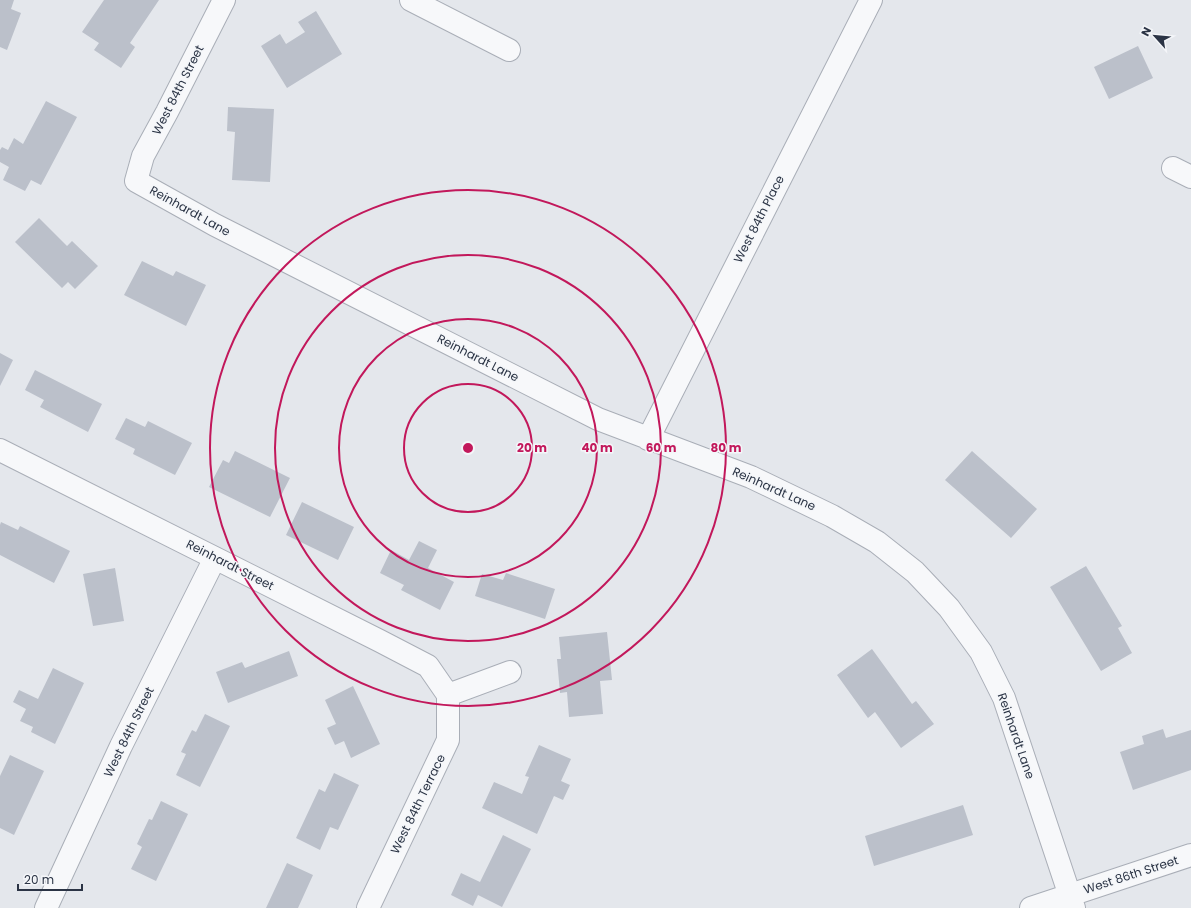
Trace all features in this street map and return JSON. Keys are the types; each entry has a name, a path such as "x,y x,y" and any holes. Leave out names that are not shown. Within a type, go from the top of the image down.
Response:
{"street":[{"name":"West 84th Street","path":"136,181 143,156 224,0"},
{"path":"411,0 509,50"},
{"name":"West 84th Place","path":"648,439 871,0"},
{"name":"Reinhardt Lane","path":"136,181 215,225 598,419 750,477 832,516 877,542 915,572 949,608 981,652 1004,698 1072,902"},
{"name":"Reinhardt Street","path":"0,450 428,666 448,695"},
{"name":"West 84th Street","path":"46,908 121,746 215,558"},
{"path":"448,695 510,672"},
{"name":"West 84th Terrace","path":"368,908 448,740 448,695"},
{"name":"West 86th Street","path":"1031,908 1072,902 1191,855"}],"building":[{"path":"0,0 14,0 11,9 21,13 7,50 0,47"},
{"path":"104,0 159,0 130,43 135,47 121,68 94,50 99,43 82,32"},
{"path":"316,11 342,54 287,88 261,46 280,34 286,44 305,32 298,22"},
{"path":"1138,46 1153,78 1109,99 1094,67"},
{"path":"46,101 77,117 41,185 31,180 25,191 3,180 9,167 0,162 0,150 2,147 8,150 14,138 23,144"},
{"path":"228,107 274,109 270,182 232,180 235,132 227,131"},
{"path":"39,218 67,246 72,241 98,266 75,289 68,282 62,288 15,242"},
{"path":"142,261 173,276 176,271 206,285 186,326 124,295"},
{"path":"0,353 13,360 0,386"},
{"path":"35,370 102,404 88,432 40,407 44,400 25,390"},
{"path":"126,418 145,427 148,421 192,443 175,475 133,454 135,449 115,439"},
{"path":"235,451 290,478 270,517 209,487 223,460 229,463"},
{"path":"972,451 1037,509 1011,538 945,480"},
{"path":"302,502 354,527 338,560 286,535"},
{"path":"1,522 18,530 20,526 70,551 54,583 0,555"},
{"path":"419,541 437,550 428,568 454,582 440,610 401,590 404,585 380,573 391,550 409,560"},
{"path":"1086,566 1122,626 1118,628 1132,653 1101,671 1050,587"},
{"path":"115,568 124,621 93,626 83,574"},
{"path":"506,573 555,589 545,619 475,596 482,574 503,580"},
{"path":"607,632 612,680 600,681 603,714 569,717 567,692 560,693 557,659 561,659 559,637"},
{"path":"872,649 912,704 916,701 934,724 901,748 875,712 868,718 837,675"},
{"path":"289,651 298,676 228,703 216,672 242,662 245,668"},
{"path":"53,668 84,683 55,744 31,732 33,727 20,721 26,709 13,702 19,690 38,699"},
{"path":"353,686 380,744 351,758 344,741 335,745 327,728 336,724 325,700"},
{"path":"205,714 230,726 200,787 176,775 186,754 181,752 192,730 196,732"},
{"path":"1163,729 1166,738 1191,730 1191,770 1133,790 1120,752 1144,744 1142,736"},
{"path":"539,745 571,759 561,781 570,785 563,800 554,796 537,834 482,808 494,782 522,794 529,777 525,776"},
{"path":"10,755 44,771 14,835 0,828 0,776"},
{"path":"334,773 359,785 338,830 330,827 320,850 296,838 319,789 325,792"},
{"path":"161,801 188,814 156,881 131,869 142,847 137,844 149,819 152,820"},
{"path":"963,805 973,835 874,866 865,836"},
{"path":"503,835 531,849 502,907 478,895 473,906 451,895 461,873 480,882"},
{"path":"287,863 313,875 298,908 266,908"}]}
